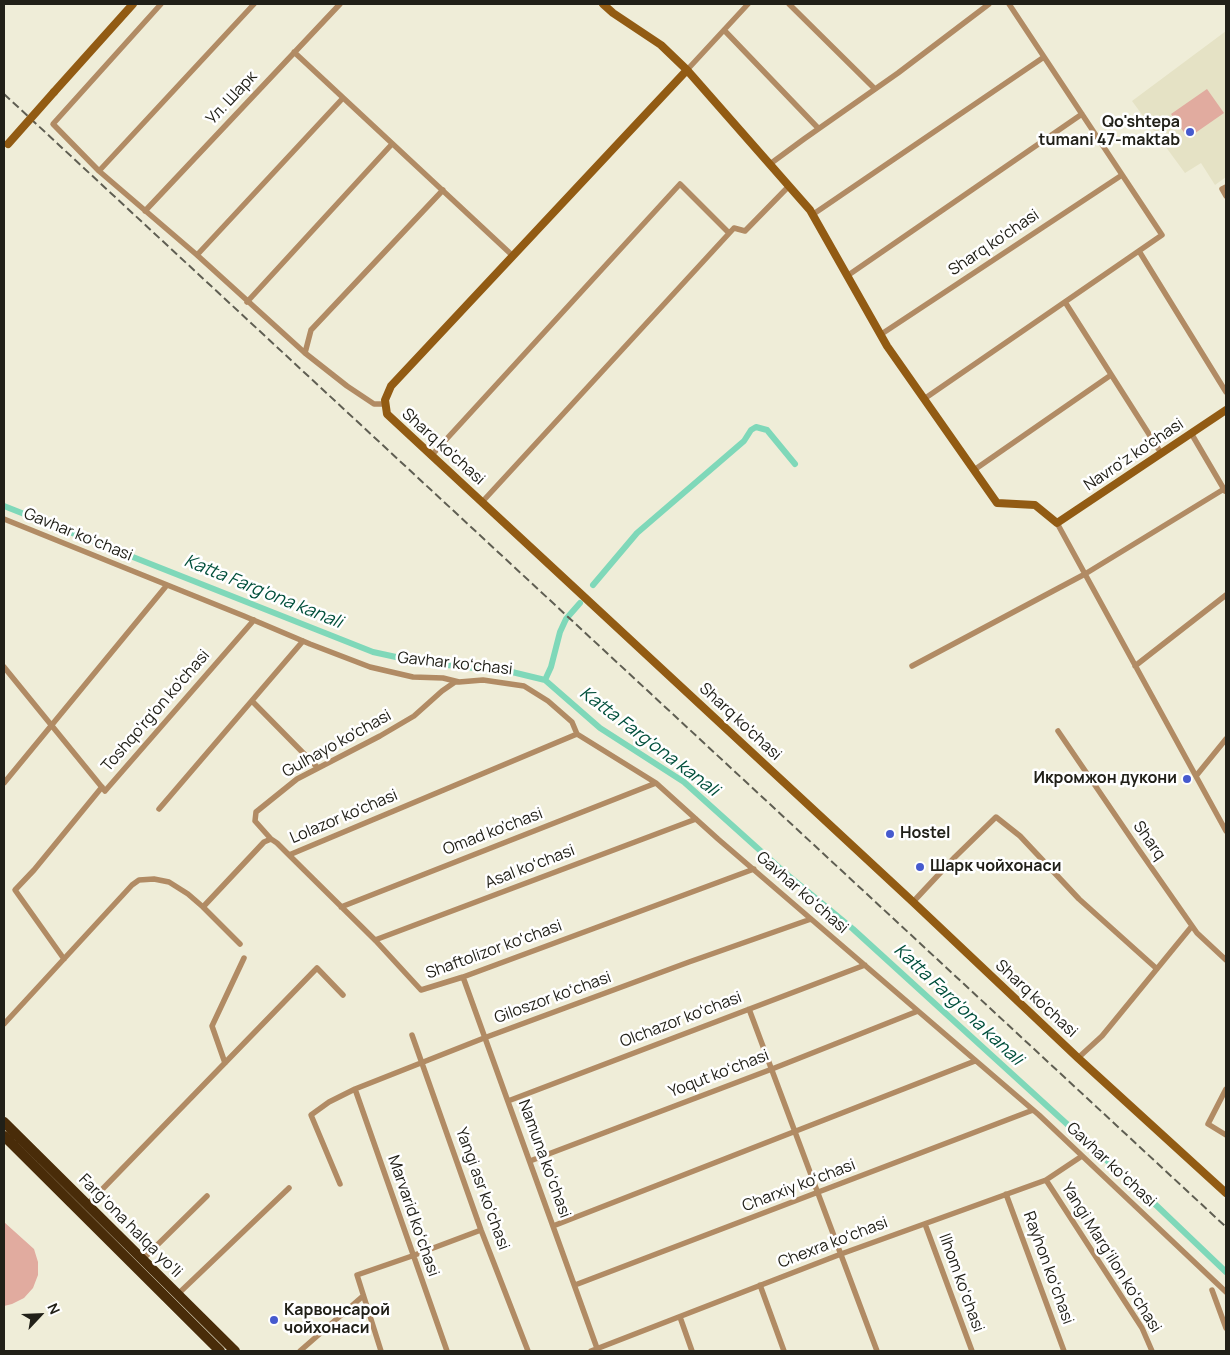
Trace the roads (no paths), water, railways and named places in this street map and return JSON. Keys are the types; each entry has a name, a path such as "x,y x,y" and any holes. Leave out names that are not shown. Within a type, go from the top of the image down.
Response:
{"highway":[{"name":"Farg‘ona halqa yo‘li","path":"4,1122 87,1205 119,1243 220,1351"},
{"name":"Farg‘ona halqa yo‘li","path":"4,1136 119,1243 143,1259 235,1351"}],"main road":[{"path":"6,146 133,4"},
{"path":"603,4 613,13 661,45 687,70 812,214 880,335 997,503 1035,505 1057,523"},
{"name":"Sharq ko'chasi","path":"687,70 392,386 387,394 385,404 389,416 483,501 1078,1058 1226,1193"},
{"name":"Navro'z ko'chasi","path":"1057,523 1226,410"}],"street":[{"path":"161,4 53,124 99,171 306,353 347,386 374,404 385,404"},
{"path":"99,171 254,4"},
{"name":"Ул. Шарк","path":"145,211 340,4"},
{"name":"Sharq ko'chasi","path":"687,70 748,4"},
{"path":"790,4 875,89"},
{"path":"770,164 989,4"},
{"path":"924,399 1162,235 1009,4"},
{"path":"724,30 818,128"},
{"path":"294,52 513,256"},
{"path":"812,214 1044,57"},
{"path":"196,255 343,98"},
{"path":"847,276 1082,114"},
{"path":"247,302 392,144"},
{"name":"Sharq ko'chasi","path":"880,335 1122,174"},
{"path":"431,456 680,184 729,233"},
{"path":"483,501 729,233 734,228 744,231 789,186"},
{"path":"1226,187 1222,189 1226,196"},
{"path":"306,353 311,330 443,190"},
{"path":"1138,251 1226,392"},
{"path":"1065,302 1161,453"},
{"path":"974,470 1111,375"},
{"path":"912,666 1085,574 1225,491 1191,432"},
{"name":"Gavhar koʻchasi","path":"4,519 370,667 413,677 443,678 459,682 483,680 524,686 548,701 572,722 577,734 656,783 1033,1110 1226,1292"},
{"path":"1057,523 1226,831"},
{"path":"4,783 166,585"},
{"path":"1135,666 1226,595"},
{"name":"Toshqo'rg'on ko'chasi","path":"4,667 105,791 254,620"},
{"path":"159,809 303,641"},
{"name":"Gulhayo ko'chasi","path":"271,839 255,821 256,812 298,779 414,716 442,691 455,682 459,682"},
{"path":"252,700 318,768"},
{"name":"Sharq","path":"1058,731 1136,848 1197,933 1226,960"},
{"name":"Lolazor ko'chasi","path":"203,907 264,842 271,839 289,854 577,734"},
{"path":"1196,776 1226,739"},
{"name":"Omad ko'chasi","path":"341,907 656,783"},
{"path":"64,959 15,890 34,870 102,787"},
{"path":"913,902 996,817 1020,836 1079,898 1157,969"},
{"name":"Asal koʻchasi","path":"375,940 696,819"},
{"name":"Shaftolizor koʻchasi","path":"289,854 375,940 421,990 463,977 754,869"},
{"path":"4,1024 132,885 139,880 154,879 169,882 188,894 240,944"},
{"name":"Giloszor koʻchasi","path":"340,1184 311,1115 330,1102 355,1089 484,1038 811,919"},
{"path":"1078,1058 1102,1036 1192,926"},
{"path":"225,1063 212,1026 244,958"},
{"name":"Olchazor koʻchasi","path":"508,1101 865,965"},
{"path":"87,1205 317,968 343,995"},
{"name":"Namuna koʻchasi","path":"463,977 598,1350"},
{"path":"749,1009 877,1351"},
{"name":"Yoqut koʻchasi","path":"530,1161 918,1011"},
{"name":"Yangi asr koʻchasi","path":"412,1035 481,1230 528,1351"},
{"path":"553,1226 975,1060"},
{"name":"Marvarid koʻchasi","path":"355,1089 412,1256 447,1351"},
{"path":"1226,1089 1208,1124 1226,1134"},
{"name":"Charxiy koʻchasi","path":"575,1285 818,1194 1033,1110"},
{"name":"Chexra koʻchasi","path":"591,1351 598,1350 841,1254 1046,1180 1082,1156"},
{"name":"Yangi Margʻilon koʻchasi","path":"1046,1180 1142,1328 1152,1351"},
{"path":"178,1294 289,1188"},
{"name":"Rayhon koʻchasi","path":"1006,1194 1064,1351"},
{"path":"143,1259 207,1196"},
{"name":"Ilhom koʻchasi","path":"925,1224 972,1351"},
{"path":"381,1351 357,1275 481,1230"},
{"path":"760,1286 784,1351"},
{"path":"1212,1290 1226,1328"},
{"path":"300,1351 363,1296"},
{"path":"680,1317 692,1351"}],"waterway":[{"path":"593,585 637,533 744,441 751,430 756,427 767,430 795,464"},
{"name":"Katta Farg'ona kanali","path":"4,506 373,652 419,662 512,672 545,680 600,728 684,782 784,872 853,929 1158,1207 1226,1272"},
{"path":"545,680 551,667 560,632 566,619 580,603"}],"railway":[{"path":"4,94 1226,1227"}],"place":[{"name":"Qo'shtepa tumani 47-maktab","path":"1190,132"},
{"name":"Икромжон дукони","path":"1187,779"},
{"name":"Hostel","path":"890,834"},
{"name":"Шарк чойхонаси","path":"920,867"},
{"name":"Карвонсарой чойхонаси","path":"274,1320"}]}
